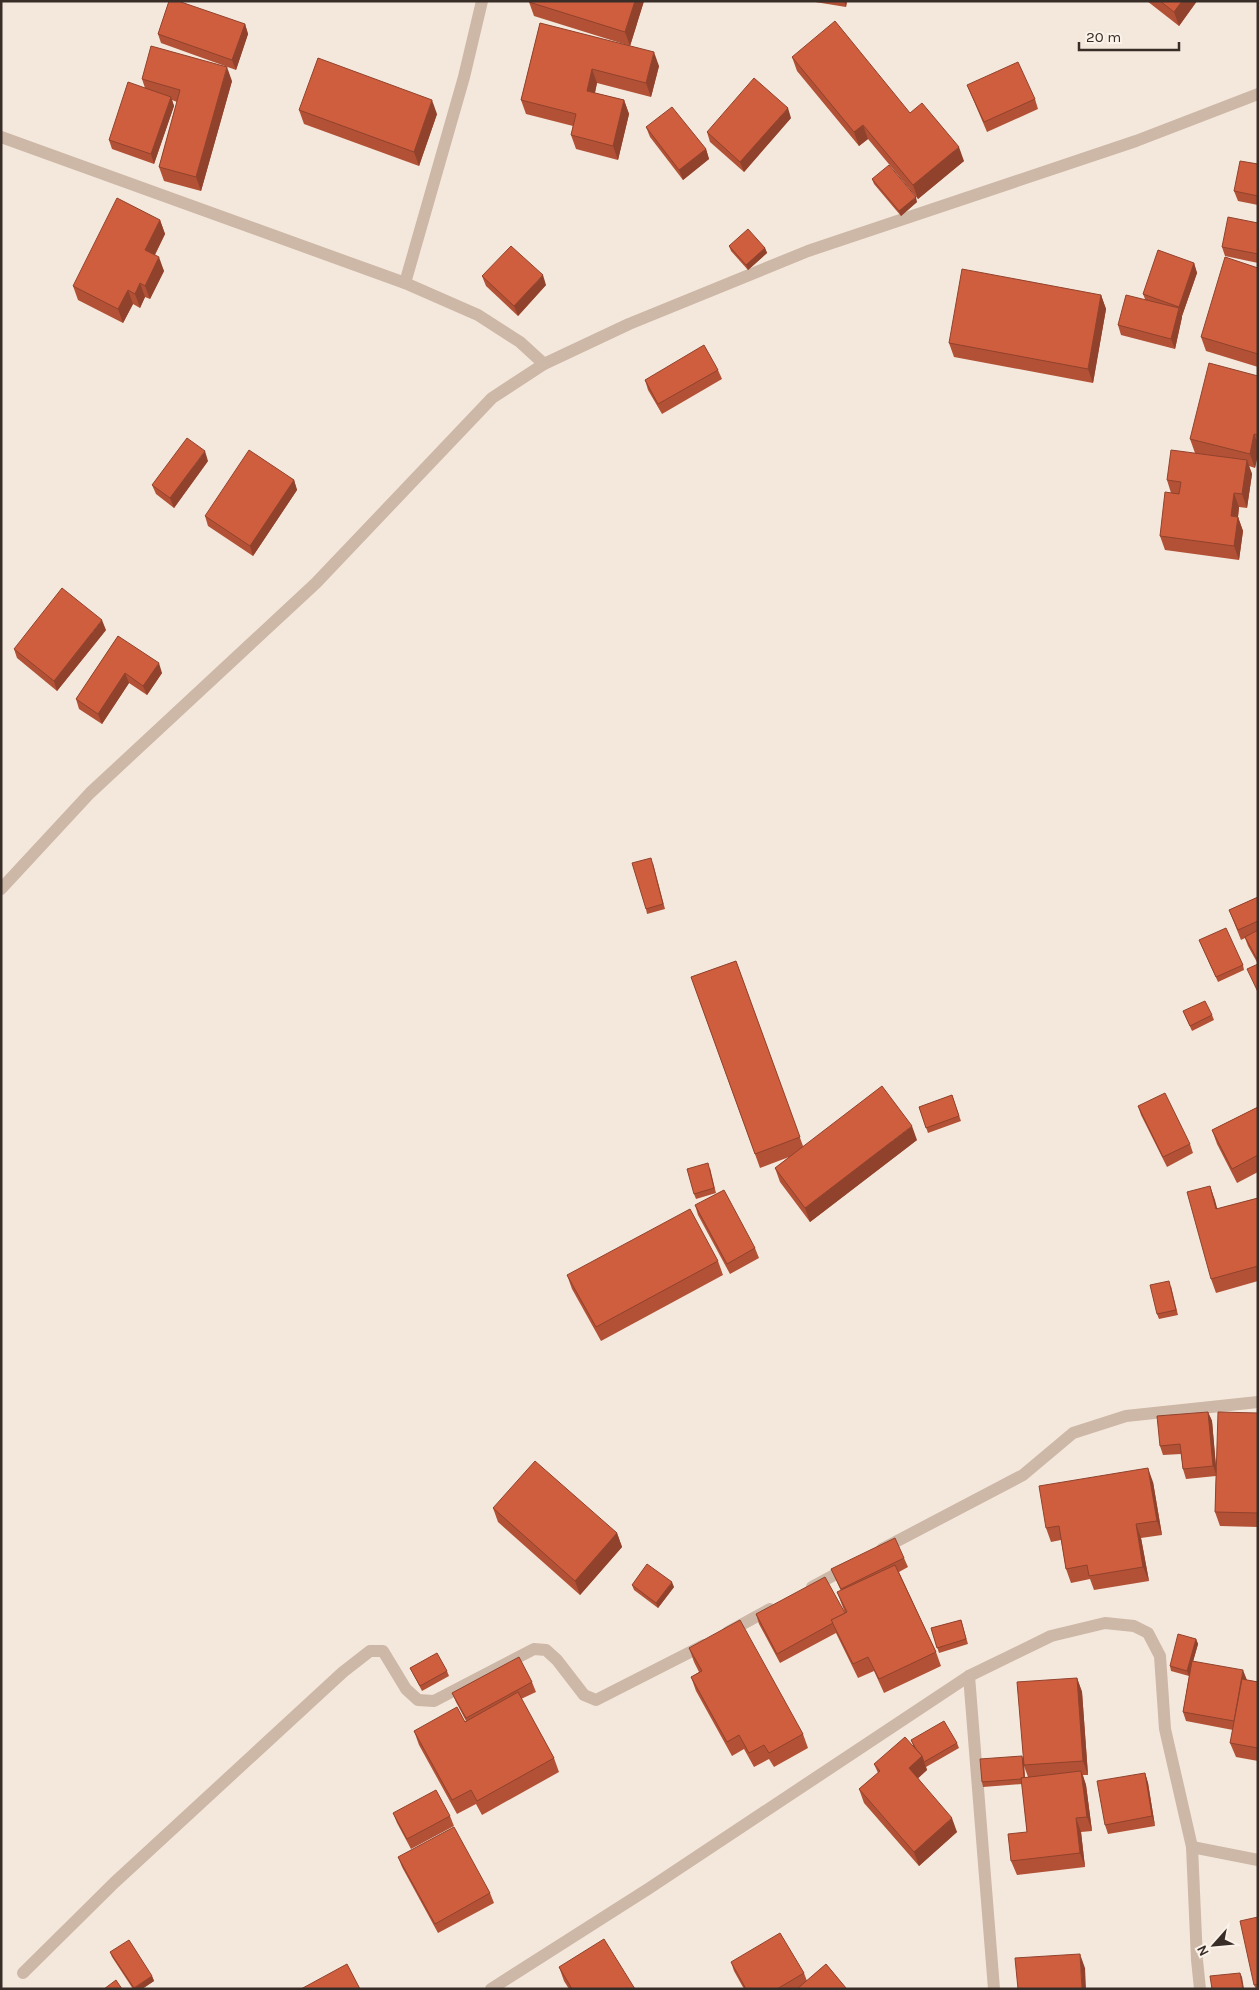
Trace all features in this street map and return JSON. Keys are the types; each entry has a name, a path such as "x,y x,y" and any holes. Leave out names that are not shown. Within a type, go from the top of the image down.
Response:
{"street":[{"path":"405,283 464,77 482,1"},
{"path":"1,889 90,794 316,583 492,398 544,364 629,324 808,251 1136,141 1258,94"},
{"path":"1,136 405,283 478,316 520,342 544,364"},
{"path":"798,1595 1022,1475 1073,1433 1126,1416 1258,1402"},
{"path":"23,1974 114,1884 343,1672 370,1651 383,1651 406,1689 418,1700 434,1701 534,1650 546,1650 557,1660 584,1695 596,1700 780,1604"},
{"path":"491,1989 656,1883 969,1676 1051,1636 1105,1623 1134,1626 1148,1633 1160,1656 1165,1730 1192,1847 1200,1989"},
{"path":"969,1676 994,1989"},
{"path":"1192,1847 1258,1860"}],"building":[{"path":"169,1 178,1 245,24 232,60 158,34"},
{"path":"529,1 635,1 625,32"},
{"path":"1160,1 1182,1 1174,12"},
{"path":"835,21 910,113 922,103 959,147 913,185 863,125 854,132 792,57"},
{"path":"540,23 654,52 646,83 592,69 587,91 624,100 613,146 571,135 576,114 521,100"},
{"path":"151,46 227,67 196,177 159,167 180,90 142,79"},
{"path":"318,58 432,100 414,152 299,110"},
{"path":"1018,62 1035,99 984,122 967,85"},
{"path":"754,78 788,108 740,162 707,132"},
{"path":"128,82 171,97 151,154 109,140"},
{"path":"672,107 706,149 679,170 646,127"},
{"path":"1240,161 1258,164 1258,196 1234,191"},
{"path":"889,165 916,197 899,211 872,179"},
{"path":"117,198 160,220 145,250 159,257 145,286 140,283 135,294 128,290 118,309 73,286"},
{"path":"1228,217 1258,223 1258,254 1222,247"},
{"path":"748,229 765,248 746,265 729,246"},
{"path":"511,246 543,275 514,306 482,276"},
{"path":"1158,250 1194,263 1179,307 1143,294"},
{"path":"1225,257 1258,268 1258,354 1201,337"},
{"path":"962,269 1101,295 1088,369 949,343"},
{"path":"1126,295 1179,308 1171,339 1118,325"},
{"path":"704,345 718,370 658,404 645,380"},
{"path":"1209,363 1258,376 1258,435 1254,434 1250,454 1190,439"},
{"path":"187,438 205,451 170,498 152,485"},
{"path":"249,450 294,480 250,546 205,516"},
{"path":"1171,450 1247,460 1242,494 1234,493 1231,516 1238,517 1234,546 1160,536 1165,492 1179,494 1181,482 1167,480"},
{"path":"62,588 102,620 54,681 14,649"},
{"path":"118,636 159,663 143,686 125,673 98,714 76,699"},
{"path":"651,858 663,904 646,909 632,863"},
{"path":"1258,897 1258,921 1238,930 1229,910"},
{"path":"1226,928 1243,965 1216,977 1199,940"},
{"path":"1258,930 1258,959 1257,959 1245,937"},
{"path":"736,961 800,1137 755,1154 691,977"},
{"path":"1258,964 1258,992 1247,969"},
{"path":"1205,1001 1212,1015 1190,1026 1183,1011"},
{"path":"882,1086 912,1126 805,1208 775,1168"},
{"path":"1165,1093 1190,1144 1163,1157 1138,1106"},
{"path":"952,1095 959,1116 926,1128 919,1107"},
{"path":"1258,1107 1258,1155 1232,1169 1212,1130"},
{"path":"708,1163 714,1188 694,1194 687,1169"},
{"path":"1210,1186 1216,1209 1258,1198 1258,1266 1211,1279 1187,1192"},
{"path":"724,1190 755,1248 727,1264 695,1205"},
{"path":"690,1209 718,1261 596,1327 567,1275"},
{"path":"1169,1281 1176,1310 1157,1314 1150,1285"},
{"path":"1208,1412 1213,1466 1183,1469 1180,1444 1160,1446 1157,1416"},
{"path":"1218,1412 1258,1413 1258,1513 1215,1512"},
{"path":"535,1461 617,1533 575,1581 493,1508"},
{"path":"1148,1468 1157,1521 1136,1524 1143,1567 1089,1576 1087,1565 1066,1569 1059,1526 1046,1528 1039,1486"},
{"path":"895,1538 904,1558 841,1589 831,1569"},
{"path":"647,1564 672,1582 656,1603 632,1585"},
{"path":"895,1565 936,1652 879,1679 868,1657 853,1664 831,1620 847,1612 837,1592"},
{"path":"825,1577 845,1613 831,1620 833,1623 777,1654 756,1614"},
{"path":"740,1620 803,1734 769,1753 764,1745 749,1753 739,1735 727,1742 691,1677 702,1671 689,1648"},
{"path":"961,1620 966,1639 937,1648 931,1628"},
{"path":"1178,1634 1196,1639 1187,1671 1170,1666"},
{"path":"437,1653 447,1671 420,1686 410,1668"},
{"path":"519,1657 532,1682 466,1718 452,1693"},
{"path":"1192,1661 1243,1670 1234,1721 1183,1712"},
{"path":"1077,1678 1083,1761 1024,1765 1017,1682"},
{"path":"1242,1679 1258,1682 1258,1748 1230,1743"},
{"path":"518,1692 554,1758 477,1801 471,1790 452,1800 414,1731 457,1707 465,1722"},
{"path":"944,1721 957,1743 924,1762 911,1740"},
{"path":"905,1737 922,1756 909,1768 952,1818 914,1852 859,1789 880,1771 874,1764"},
{"path":"1022,1756 1024,1777 1021,1779 982,1782 980,1759"},
{"path":"1081,1771 1087,1817 1076,1818 1080,1853 1011,1861 1008,1834 1027,1832 1021,1778"},
{"path":"1145,1773 1152,1816 1105,1825 1097,1781"},
{"path":"436,1790 450,1816 407,1839 393,1813"},
{"path":"454,1827 490,1893 435,1924 398,1857"},
{"path":"1258,1917 1258,1984 1254,1985 1240,1921"},
{"path":"780,1933 804,1973 777,1989 746,1989 731,1962"},
{"path":"604,1939 635,1989 572,1989 559,1967"},
{"path":"129,1940 152,1976 134,1988 110,1952"},
{"path":"1080,1954 1082,1989 1018,1989 1015,1958"},
{"path":"347,1964 360,1989 301,1989"},
{"path":"826,1964 846,1989 797,1989"},
{"path":"1240,1973 1243,1989 1212,1989 1210,1976"},
{"path":"116,1980 122,1989 104,1989"}]}
